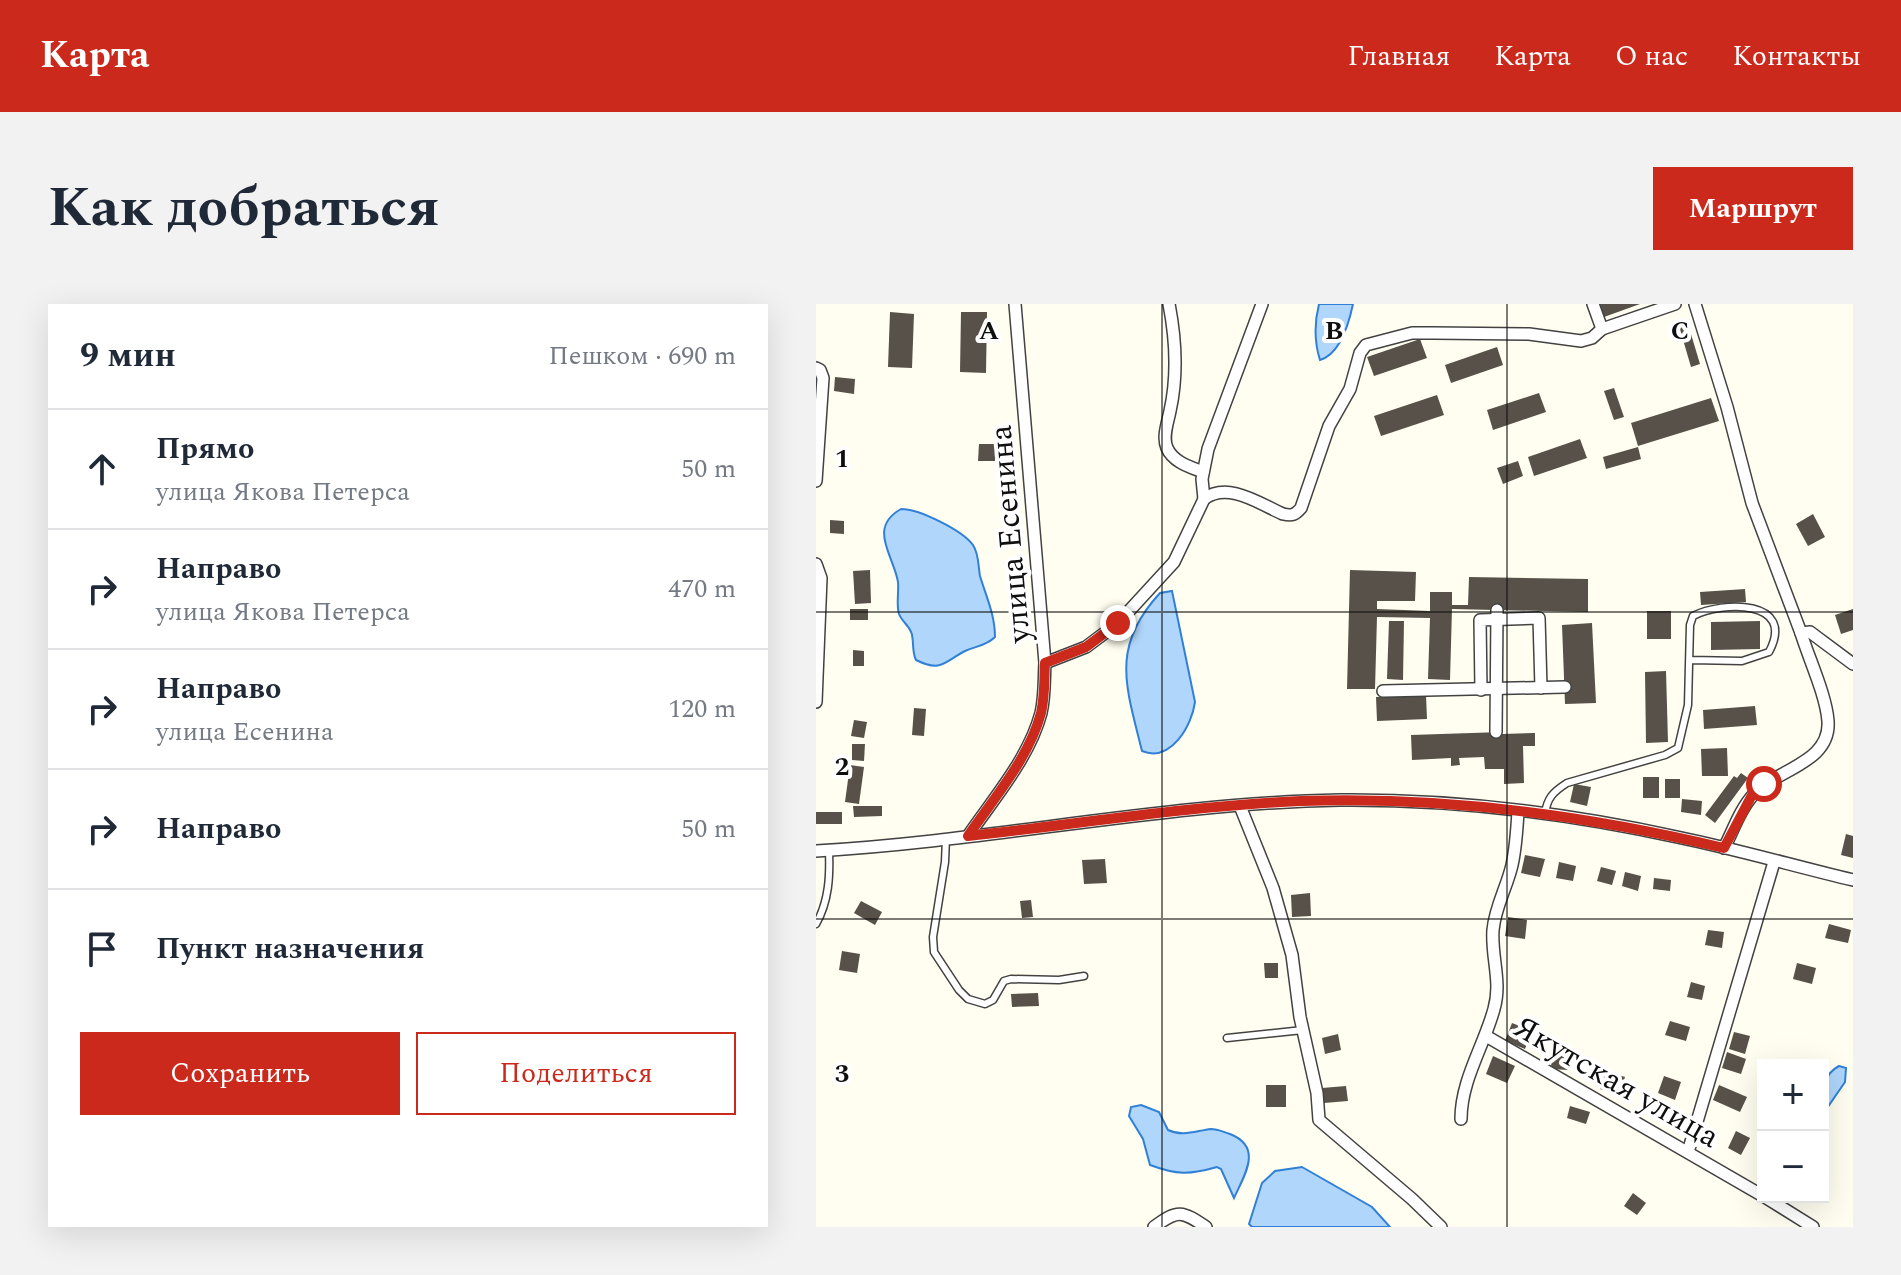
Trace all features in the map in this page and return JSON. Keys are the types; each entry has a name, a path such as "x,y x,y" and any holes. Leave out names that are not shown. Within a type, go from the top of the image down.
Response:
{"street":[{"name":"улица Есенина","path":"968,836 1012,773 1041,714 1045,663 1015,304"},
{"path":"1169,304 1176,357 1174,391 1165,434 1167,448 1176,459 1203,472"},
{"path":"1045,663 1086,647 1118,623 1174,562 1204,499 1203,472 1208,449 1262,304"},
{"path":"1593,304 1602,329"},
{"path":"1204,499 1212,493 1225,491 1283,514 1291,516 1296,513 1301,508 1329,426 1344,403 1360,353 1366,345 1412,333 1529,334 1581,341 1592,338 1602,329 1675,304"},
{"path":"1695,304 1727,407 1752,503 1801,633 1828,721 1827,739 1820,751 1764,784 1751,797 1724,848"},
{"path":"816,481 823,378 818,369"},
{"path":"816,564 821,578 816,702"},
{"path":"1481,690 1480,620 1497,614 1539,618 1541,688"},
{"path":"1496,732 1497,614"},
{"path":"1801,633 1810,632 1853,664"},
{"path":"1383,691 1565,687"},
{"path":"822,851 1240,806 1344,800 1451,804 1545,814 1676,836 1853,880"},
{"path":"1240,806 1273,888 1292,955 1319,1120 1441,1227"},
{"path":"1461,1119 1461,1102 1467,1080 1486,1036 1498,988 1493,931 1495,916 1512,868 1518,811"},
{"path":"1688,1152 1774,862"},
{"name":"Якутская улица","path":"1486,1036 1757,1192"},
{"name":"Якутская улица","path":"1775,1203 1813,1227"},
{"path":"1154,1227 1176,1213 1187,1214 1206,1227"}],"lane":[{"path":"1545,814 1553,791 1567,783 1665,755 1678,748 1688,705 1690,625 1693,616 1702,611 1759,608 1768,615 1774,627 1775,640 1769,652 1756,658 1742,661 1691,660"},
{"path":"946,838 933,937 934,952 959,990 968,999 985,1004 993,1000 1004,981 1011,979 1059,980 1084,976"},
{"path":"816,924 826,900 830,878 822,851"},
{"path":"1227,1038 1303,1030"}],"water":[{"path":"1319,304 1353,304 1338,345 1320,360 1315,332"},
{"path":"901,509 940,521 973,545 992,613 995,637 938,666 916,660 911,632 899,614 898,582 884,534 891,517"},
{"path":"1172,591 1195,702 1190,721 1178,740 1162,752 1152,753 1142,751 1131,706 1127,687 1128,650 1144,613 1160,593"},
{"path":"1839,1066 1846,1068 1845,1082 1829,1105 1829,1074"},
{"path":"1141,1105 1159,1112 1168,1130 1173,1132 1214,1129 1240,1139 1249,1154 1243,1180 1234,1198 1221,1169 1217,1167 1183,1173 1150,1165 1143,1139 1129,1116 1131,1107"},
{"path":"1302,1167 1372,1207 1390,1227 1252,1227 1249,1224 1262,1183 1275,1171"}],"building":[{"path":"1600,304 1640,304 1604,317"},
{"path":"890,312 914,314 912,368 888,367"},
{"path":"961,312 987,312 986,373 960,372"},
{"path":"1688,324 1700,364 1691,367 1679,326"},
{"path":"1420,339 1427,358 1374,376 1367,357"},
{"path":"1497,347 1503,365 1451,383 1445,365"},
{"path":"835,377 855,379 854,394 834,391"},
{"path":"1614,388 1624,417 1614,420 1604,391"},
{"path":"1539,393 1546,412 1493,430 1487,410"},
{"path":"1437,395 1444,415 1381,436 1374,416"},
{"path":"1711,398 1719,421 1638,446 1631,423"},
{"path":"1580,439 1587,458 1534,476 1528,457"},
{"path":"979,444 995,444 995,461 978,461"},
{"path":"1638,447 1641,459 1606,469 1603,457"},
{"path":"1518,461 1523,476 1503,484 1497,468"},
{"path":"1813,514 1825,537 1808,546 1796,524"},
{"path":"830,520 844,521 844,534 830,533"},
{"path":"870,570 871,603 855,604 853,571"},
{"path":"1350,570 1416,572 1415,601 1377,601 1377,609 1430,611 1430,592 1452,592 1452,605 1468,605 1469,577 1588,579 1588,612 1452,609 1450,680 1428,679 1430,618 1377,617 1375,689 1347,689"},
{"path":"1745,589 1746,602 1701,605 1700,592"},
{"path":"850,609 868,609 868,620 850,620"},
{"path":"1853,609 1853,630 1841,634 1835,615"},
{"path":"1647,611 1671,611 1671,639 1647,639"},
{"path":"1389,621 1404,621 1403,680 1387,679"},
{"path":"1760,621 1760,649 1711,650 1711,622"},
{"path":"1592,623 1596,703 1565,704 1562,625"},
{"path":"853,650 864,651 864,666 853,666"},
{"path":"1666,671 1668,742 1646,743 1645,672"},
{"path":"1426,695 1427,719 1377,721 1376,697"},
{"path":"1755,706 1757,725 1704,729 1703,710"},
{"path":"914,708 926,709 924,736 912,735"},
{"path":"854,720 867,722 864,738 851,736"},
{"path":"1535,733 1535,746 1523,746 1524,783 1504,784 1504,769 1485,769 1484,757 1459,758 1460,765 1451,766 1451,758 1412,760 1411,735"},
{"path":"852,744 865,744 864,761 852,760"},
{"path":"1727,748 1728,776 1702,776 1701,749"},
{"path":"850,765 864,767 859,804 845,802"},
{"path":"1741,773 1748,778 1715,823 1705,815 1734,776 1737,778"},
{"path":"1643,777 1659,777 1659,798 1643,798"},
{"path":"1665,779 1680,779 1680,798 1665,798"},
{"path":"1574,784 1591,787 1587,806 1570,802"},
{"path":"1682,799 1702,801 1701,815 1681,812"},
{"path":"853,806 882,806 882,816 854,817"},
{"path":"816,812 842,812 842,824 816,824"},
{"path":"1846,834 1853,836 1853,858 1841,855"},
{"path":"1525,855 1545,859 1540,877 1521,873"},
{"path":"1105,859 1107,883 1084,884 1082,860"},
{"path":"1559,862 1576,866 1573,881 1556,878"},
{"path":"1601,867 1616,871 1612,885 1597,881"},
{"path":"1625,872 1641,876 1638,891 1622,886"},
{"path":"1654,878 1671,880 1670,891 1653,889"},
{"path":"1310,893 1311,916 1292,917 1291,895"},
{"path":"1031,900 1033,917 1022,918 1020,901"},
{"path":"861,901 882,912 875,925 854,913"},
{"path":"1508,917 1527,920 1525,939 1505,936"},
{"path":"1829,924 1851,930 1848,943 1825,938"},
{"path":"1708,930 1724,932 1722,948 1705,945"},
{"path":"842,951 860,954 857,973 839,970"},
{"path":"1264,963 1278,963 1278,978 1265,978"},
{"path":"1797,963 1816,968 1812,984 1793,979"},
{"path":"1691,982 1705,986 1702,1000 1687,997"},
{"path":"1038,993 1039,1006 1012,1007 1011,994"},
{"path":"1670,1021 1690,1027 1686,1041 1665,1035"},
{"path":"1512,1023 1532,1031 1525,1049 1505,1041"},
{"path":"1734,1032 1750,1036 1745,1054 1729,1049"},
{"path":"1338,1034 1341,1050 1325,1054 1322,1038"},
{"path":"1552,1050 1569,1051 1568,1070 1551,1069"},
{"path":"1727,1052 1746,1059 1741,1074 1722,1068"},
{"path":"1493,1056 1515,1066 1507,1083 1486,1074"},
{"path":"1606,1071 1625,1077 1619,1096 1600,1089"},
{"path":"1664,1076 1681,1082 1675,1100 1658,1093"},
{"path":"1266,1085 1286,1085 1286,1107 1266,1107"},
{"path":"1719,1085 1747,1097 1740,1112 1713,1100"},
{"path":"1346,1086 1348,1101 1324,1103 1322,1088"},
{"path":"1570,1106 1590,1112 1586,1124 1567,1118"},
{"path":"1736,1131 1750,1138 1741,1155 1728,1148"},
{"path":"1633,1193 1646,1203 1637,1215 1624,1206"}],"route":[{"path":"1118,623 1086,647 1045,663 1041,714 1033,735 1012,773 968,836 1268,803 1344,800 1451,804 1545,814 1676,836 1724,848 1751,797 1764,784"}]}
